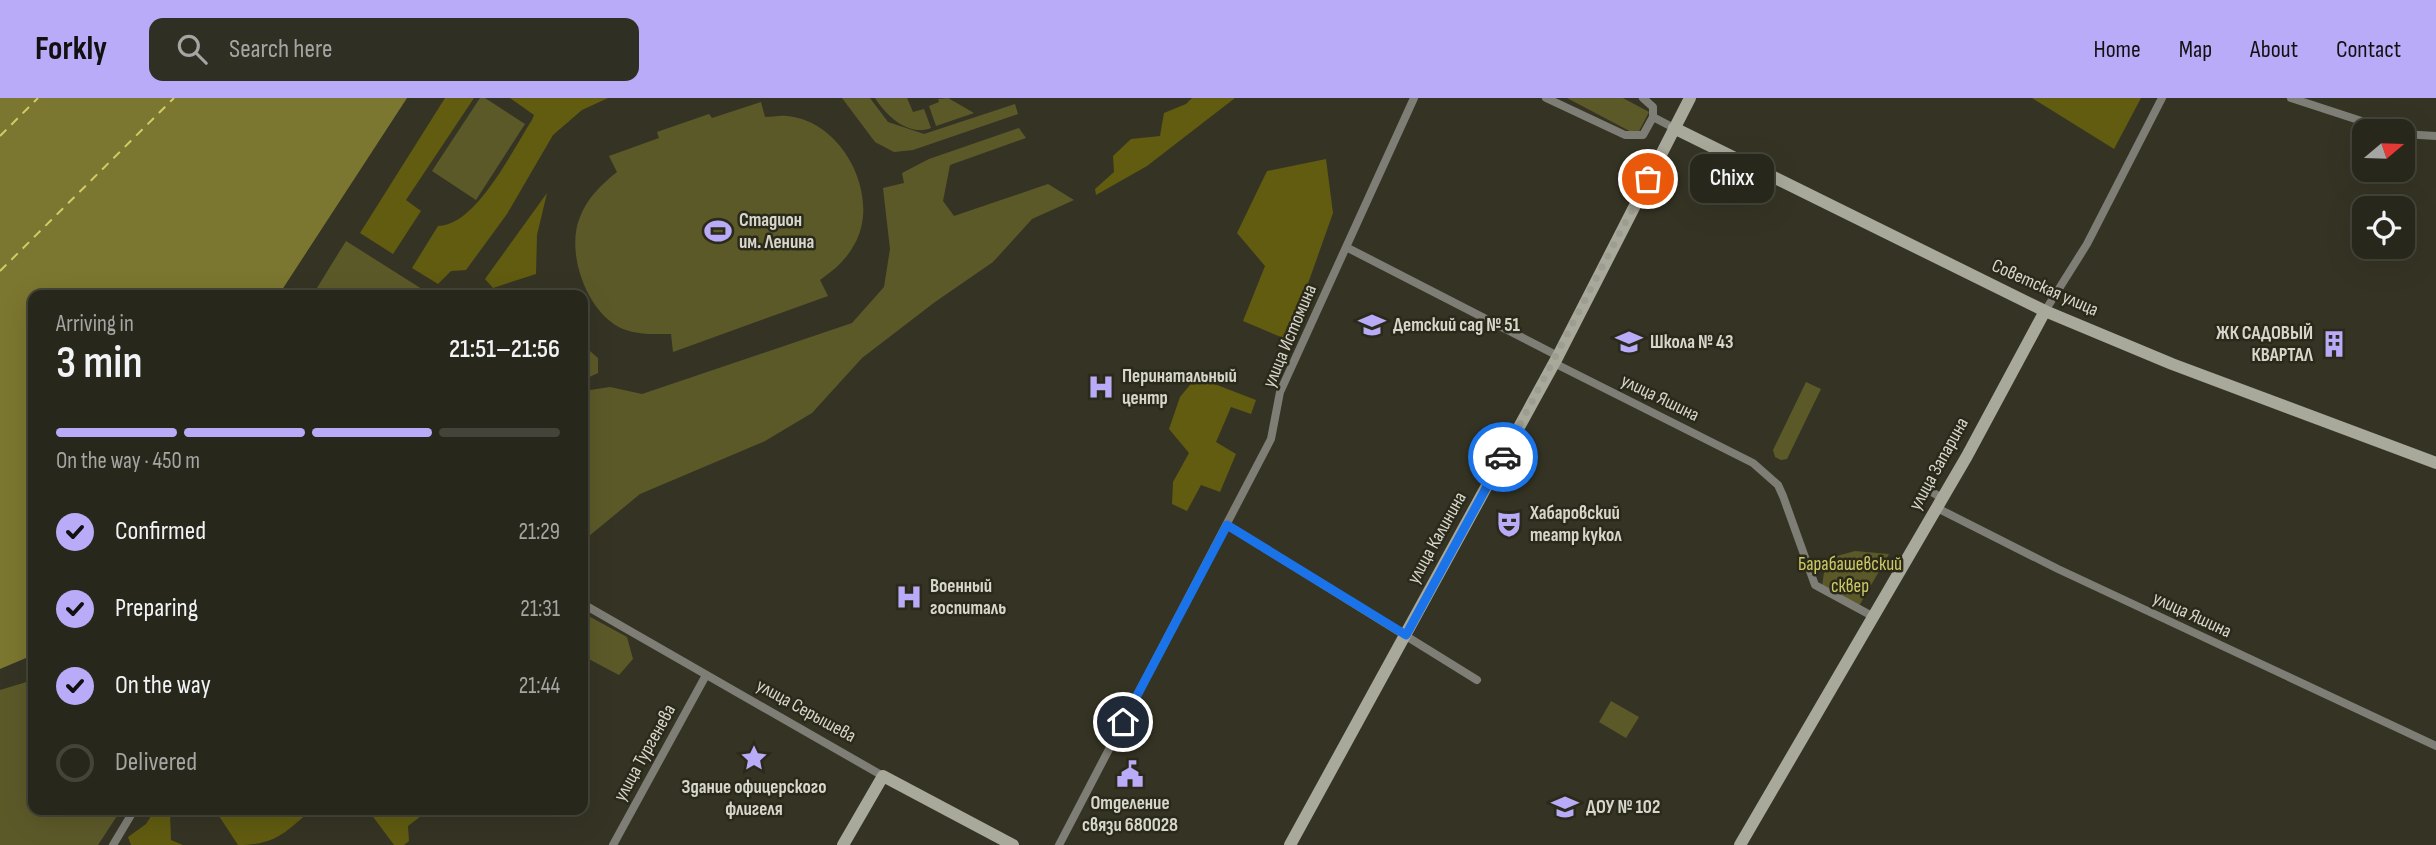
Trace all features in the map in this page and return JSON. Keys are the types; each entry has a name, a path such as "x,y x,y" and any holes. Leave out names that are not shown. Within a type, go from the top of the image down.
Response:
{"street":[{"name":"улица Истомина","path":"1059,845 1271,439 1280,392 1414,98"},
{"path":"1546,98 1625,135 1643,135 1653,117 1653,107 1643,98"},
{"name":"улица Калинина","path":"1290,845 1556,360 1690,98"},
{"name":"улица Запарина","path":"1740,845 1874,617 2045,311 2087,244 2162,98"},
{"path":"2291,98 2355,119"},
{"name":"Советская улица","path":"1653,117 2045,311 2196,374 2436,463"},
{"path":"2415,135 2436,136"},
{"name":"улица Яшина","path":"1346,247 1753,463 1778,485 1815,585 1874,617"},
{"name":"улица Яшина","path":"1930,491 1939,503 2058,569 2436,746"},
{"path":"1227,525 1477,680"},
{"name":"улица Серышева","path":"588,607 705,677 1013,845"},
{"name":"улица Тургенева","path":"613,845 705,677"},
{"path":"843,845 883,776"},
{"path":"113,845 131,815"}],"green space":[{"path":"480,98 485,98 525,124 476,200 432,171"},
{"path":"842,98 870,98 888,122 924,134 1015,104 1018,114 913,150 894,152 875,142"},
{"path":"875,98 907,98 913,112 924,109 931,128 914,129 898,123"},
{"path":"948,98 974,113 936,126 929,106 939,102 938,99"},
{"path":"1567,98 1623,98 1649,112 1637,135"},
{"name":"Стадион им. Ленина","path":"761,102 765,117 787,116 807,121 825,132 840,146 852,164 860,184 863,205 861,226 847,255 820,280 828,296 673,352 671,334 647,334 623,329 599,310 582,280 575,247 576,231 587,204 617,172 609,156 659,138 657,132 709,114 712,118"},
{"path":"1019,128 1026,138 950,165 943,201 954,216 1048,184 1074,200 1032,219 993,262 862,358 812,413 765,441 640,494 588,537 588,390 610,387 642,394 852,323 884,287 890,249 883,188 904,183 902,173 929,159"},
{"path":"346,241 424,290 316,290"},
{"path":"588,349 598,358 598,373 588,378"},
{"path":"1806,382 1821,389 1787,459 1781,460 1775,457 1773,450"},
{"name":"Барабашевский сквер","path":"1855,551 1889,554 1859,606 1822,586 1826,559"},
{"path":"588,616 627,637 633,659 619,675 588,659"},
{"path":"28,682 28,815 118,815 98,845 0,845 0,690"},
{"path":"1611,701 1639,717 1626,738 1599,722"}],"shaded area":[{"path":"0,98 407,98 282,290 28,290 28,657 0,669"},
{"path":"445,98 474,98 406,200 421,211 393,254 360,233"},
{"path":"510,98 608,98 582,110 553,135 507,214 466,270 451,271 438,284 412,268 438,226 452,223 466,214 492,184 532,120 534,115"},
{"path":"1192,98 1235,98 1147,166 1096,195 1095,189 1114,172 1113,156 1131,139 1160,136 1164,113 1186,104"},
{"path":"2032,98 2141,98 2114,149"},
{"path":"1326,159 1333,213 1288,340 1243,321 1265,266 1237,233 1267,171"},
{"path":"547,193 537,235 536,274 493,288 485,279"},
{"path":"1194,380 1204,380 1256,400 1251,414 1231,407 1216,442 1236,454 1220,492 1201,485 1187,511 1172,504 1173,482 1189,453 1169,429 1180,397"},
{"path":"152,815 170,815 171,840 183,845 131,845 128,837 146,824"},
{"path":"218,815 305,815 278,837 261,843 238,845"},
{"path":"372,815 422,815 408,826 409,841 404,845 394,845"}],"ferry route":[{"path":"0,136 38,98"},
{"path":"0,271 174,98"}],"way so far":[{"path":"1503,457 1648,179"}],"place":[{"name":"Chixx","path":"1648,179"},
{"name":"Стадион им. Ленина","path":"718,231"},
{"name":"Детский сад № 51","path":"1372,325"},
{"name":"Школа № 43","path":"1629,342"},
{"name":"ЖК САДОВЫЙ КВАРТАЛ","path":"2334,344"},
{"name":"Перинатальный центр","path":"1101,387"},
{"name":"Хабаровский театр кукол","path":"1509,524"},
{"name":"Военный госпиталь","path":"909,597"},
{"name":"Здание офицерского флигеля","path":"754,758"},
{"name":"Отделение связи 680028","path":"1130,774"},
{"name":"ДОУ № 102","path":"1565,807"}],"route":[{"path":"1123,722 1227,525 1406,635 1503,457"}]}
